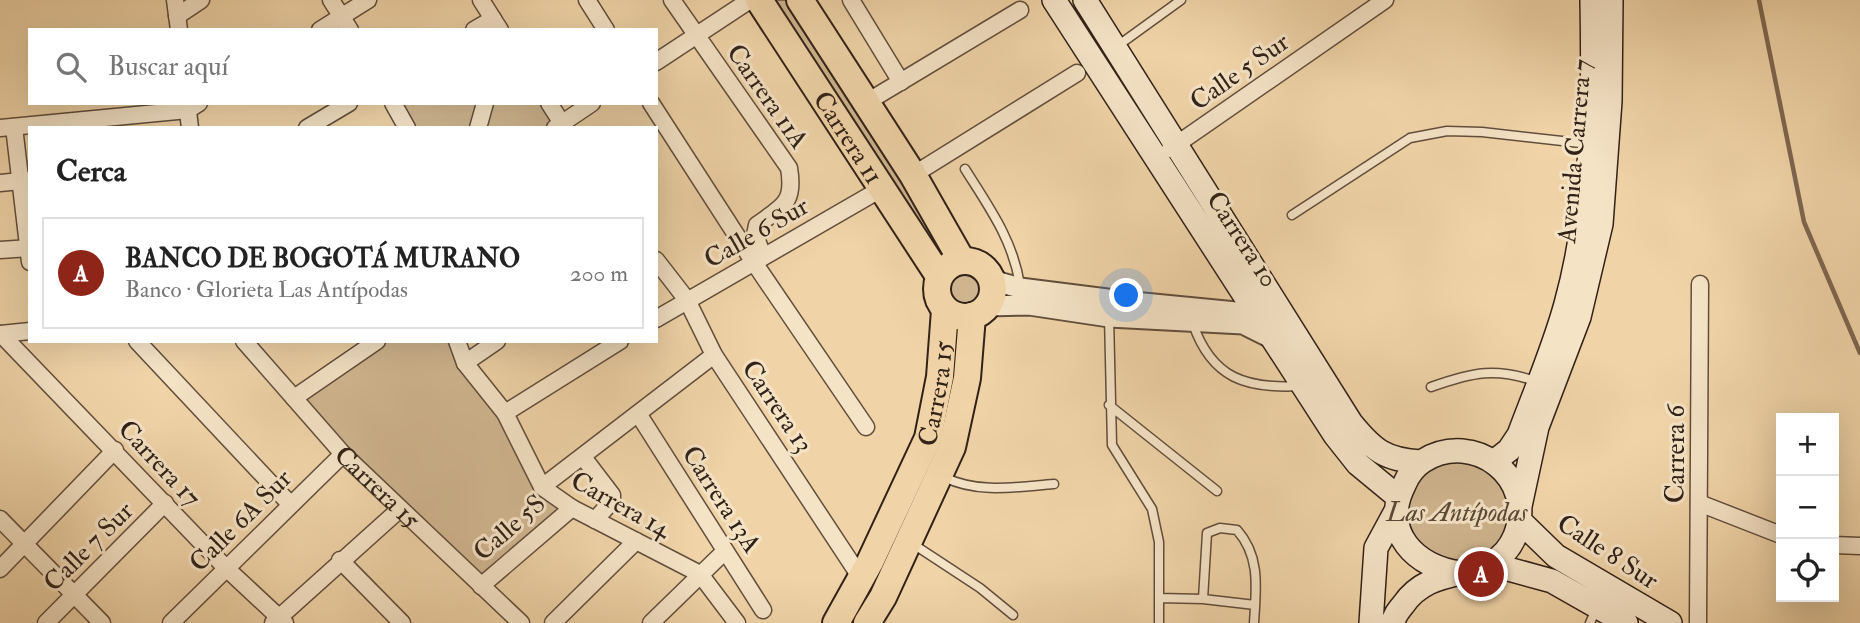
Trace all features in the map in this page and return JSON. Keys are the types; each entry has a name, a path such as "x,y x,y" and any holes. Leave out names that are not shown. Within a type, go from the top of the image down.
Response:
{"main road":[{"name":"Carrera 11","path":"759,0 939,276"},
{"name":"Carrera 11","path":"800,0 913,175 962,261"},
{"name":"Carrera 10","path":"1054,0 1258,312 1286,339 1369,446 1396,460 1421,462"},
{"name":"Carrera 10","path":"1085,0 1177,144 1286,339 1303,386 1358,464 1397,504"},
{"name":"Avenida Carrera 7","path":"1494,461 1509,450 1519,435 1569,292 1586,208 1592,0"},
{"name":"Avenida Carrera 7","path":"1520,513 1537,427 1579,317 1601,223 1610,101 1611,0"},
{"path":"962,261 980,265 991,280 993,291 979,311 953,315 946,310 937,294 939,276 945,269 962,261"},
{"name":"Carrera 15","path":"836,623 861,578 928,438 940,377 946,310"},
{"name":"Carrera 15","path":"867,623 909,542 952,447 979,311"},
{"path":"1371,623 1376,548 1410,473 1421,462 1438,453 1458,449 1477,452 1494,461 1511,478 1520,513 1514,538 1504,553 1490,564 1433,578 1412,591 1393,623"},
{"path":"1397,504 1399,531 1408,548 1423,562 1441,571 1461,573"},
{"name":"Calle 8 Sur","path":"1520,513 1556,556 1670,623"},
{"name":"Calle 8 Sur","path":"1490,564 1552,581 1593,615 1626,623"}],"street":[{"path":"177,15 201,0"},
{"path":"331,0 346,23"},
{"path":"327,28 346,23 368,0"},
{"path":"481,0 496,24"},
{"path":"587,0 605,28"},
{"name":"Carrera 11A","path":"672,0 695,37 789,168 792,188 787,203 757,225 755,235 758,258"},
{"path":"658,61 750,0"},
{"path":"851,0 901,82"},
{"name":"Calle 5 Sur","path":"1157,159 1385,0"},
{"path":"867,102 1020,10"},
{"path":"913,175 1077,73"},
{"path":"30,126 97,123 191,105 190,126"},
{"path":"310,126 346,105"},
{"path":"394,105 406,126"},
{"path":"479,126 484,105"},
{"path":"549,105 560,126 589,105"},
{"path":"652,105 758,258 866,427"},
{"path":"28,126 7,127 25,180 28,234"},
{"path":"0,183 25,180"},
{"name":"Calle 6 Sur","path":"658,318 881,189"},
{"path":"0,250 28,252"},
{"name":"Carrera 13","path":"658,263 687,300 715,355 861,578"},
{"path":"991,280 1110,308 1192,321 1243,324 1286,339"},
{"name":"Carrera 6","path":"1698,623 1700,284"},
{"path":"979,311 1029,305 1258,312"},
{"path":"1,334 28,331"},
{"name":"Carrera 17","path":"1,334 279,621"},
{"path":"139,343 290,504"},
{"name":"Carrera 15","path":"246,343 344,454 521,623"},
{"path":"294,398 374,343"},
{"name":"Carrera 14","path":"458,343 466,363 505,413 542,488 572,508 700,574 737,623"},
{"path":"466,363 494,343"},
{"path":"505,413 617,343"},
{"path":"542,488 715,355"},
{"name":"Carrera 13A","path":"639,415 763,610"},
{"path":"0,569 115,450"},
{"name":"Calle 6A Sur","path":"171,623 344,454"},
{"path":"583,457 611,495 612,501 595,520"},
{"name":"Calle 7 Sur","path":"46,623 165,503"},
{"path":"1699,503 1776,533"},
{"name":"Calle 5S","path":"481,586 572,508"},
{"path":"279,621 340,561 401,509"},
{"path":"0,519 102,623"},
{"path":"553,623 636,541"},
{"path":"1839,545 1860,546"},
{"path":"651,623 725,551"},
{"path":"340,561 402,623"}],"lane":[{"path":"1116,47 1181,0"},
{"path":"1292,215 1410,138 1447,131 1482,132 1589,144"},
{"path":"965,169 1007,236 1016,259 1020,288"},
{"path":"1110,308 1109,405 1112,445 1152,509 1159,542 1159,623"},
{"path":"1192,321 1211,361 1234,377 1263,388 1303,386"},
{"path":"1431,387 1470,373 1510,372 1538,382"},
{"path":"1109,405 1217,491"},
{"path":"940,475 962,486 999,488 1054,484"},
{"path":"1203,598 1207,533 1220,528 1237,530 1250,545 1256,570 1254,623"},
{"path":"909,542 980,588 1013,615"},
{"path":"1159,598 1203,598 1255,604"}],"green space":[{"path":"774,0 788,0 949,253 942,263"},
{"path":"400,105 544,105 556,122 550,126 412,126"},
{"path":"964,275 975,280 980,291 975,302 964,307 953,302 948,291 953,280"},
{"path":"374,343 458,343 542,487 572,508 481,586 294,398"},
{"name":"Las Antípodas","path":"1462,459 1492,475 1502,485 1508,495 1510,507 1503,535 1494,552 1451,566 1412,543 1404,500 1406,490 1417,476 1435,466"}],"waterway":[{"path":"1759,0 1804,222 1860,353"}],"place":[{"name":"BANCO DE BOGOTÁ MURANO","path":"1481,574"}]}
